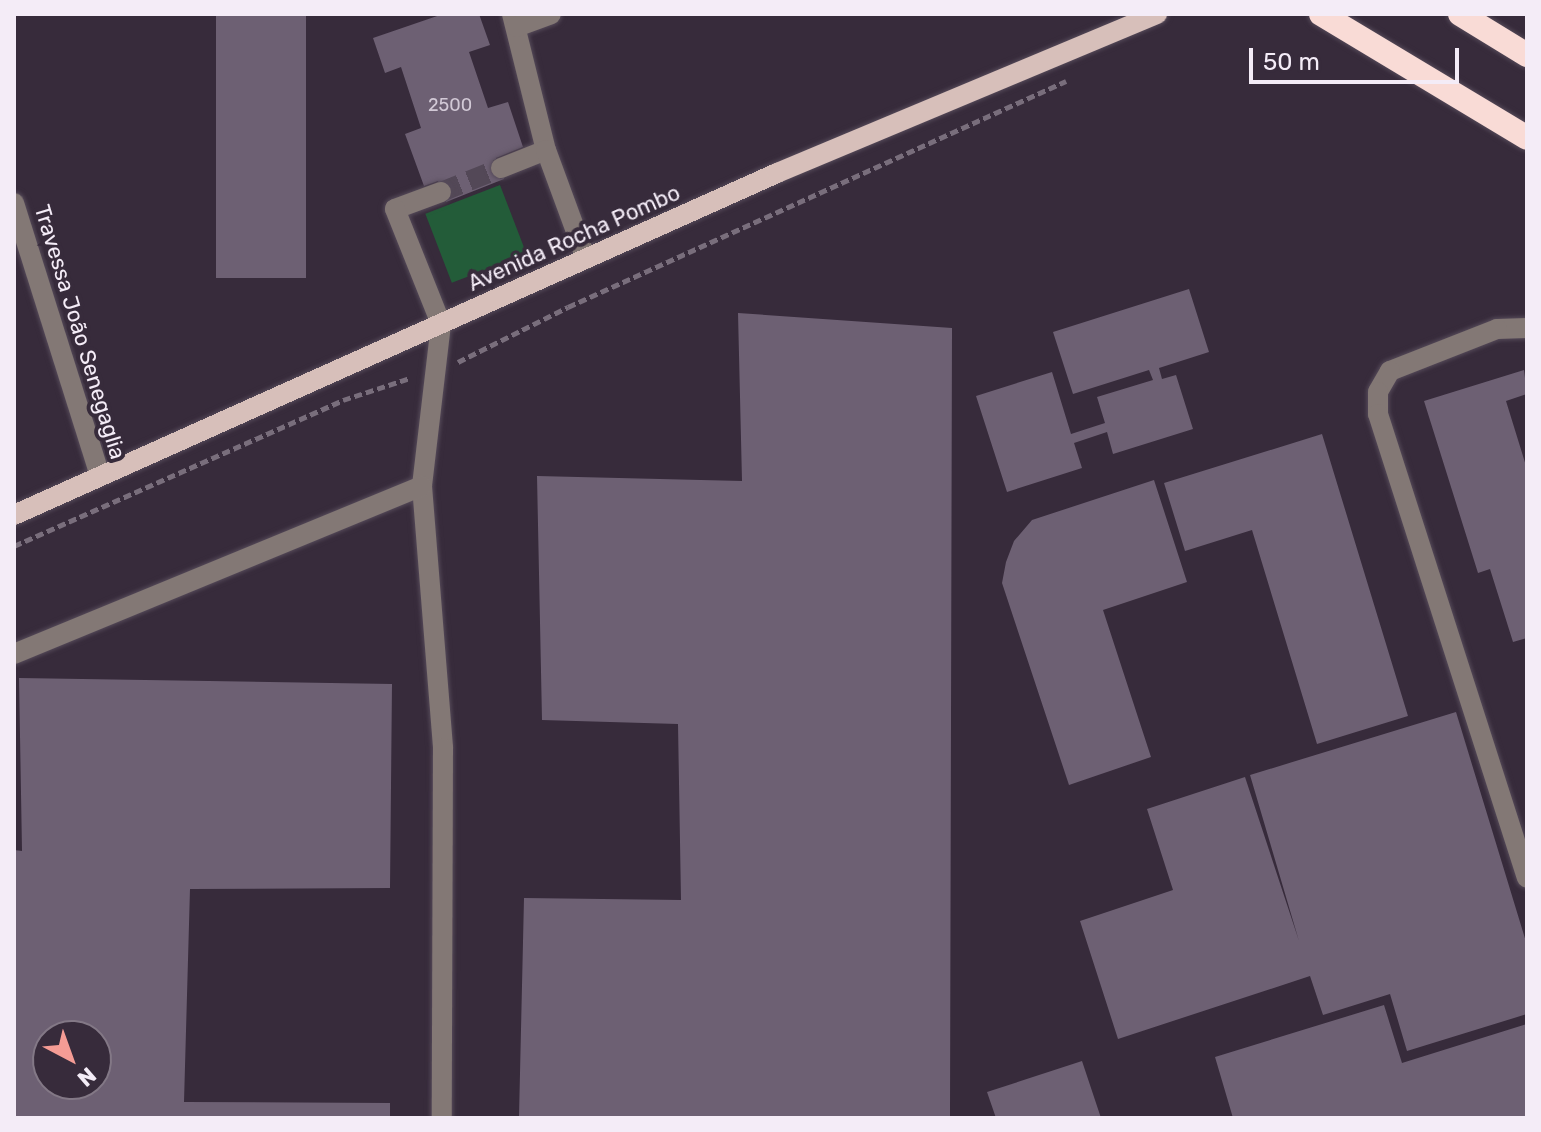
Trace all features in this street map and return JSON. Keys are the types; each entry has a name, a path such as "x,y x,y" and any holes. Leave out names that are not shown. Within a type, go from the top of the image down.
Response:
{"highway":[{"path":"1320,14 1527,138"},
{"path":"1460,14 1484,23 1527,55"}],"main road":[{"name":"Avenida Rocha Pombo","path":"14,515 777,173 1157,14"}],"street":[{"path":"551,14 514,21 546,150 586,259"},
{"path":"501,168 546,150"},
{"path":"441,192 395,209 441,324 422,486 443,748 442,1118"},
{"name":"Travessa João Senegaglia","path":"14,203 100,476"},
{"path":"1527,328 1497,329 1390,371 1378,392 1378,414 1527,878"},
{"path":"14,654 422,486"}],"path":[{"path":"477,356 568,307 1080,75"},
{"path":"14,546 343,400 397,383"}],"green space":[{"path":"500,185 527,254 452,283 425,214"}],"building":[{"path":"216,14 306,14 306,278 216,278"},
{"path":"443,14 479,14 490,45 469,52 488,108 508,102 523,147 496,158 504,179 446,202 438,181 424,186 405,134 421,128 401,67 385,73 373,38"},
{"path":"1189,289 1209,352 1159,368 1162,379 1176,375 1193,429 1113,454 1107,432 1074,443 1082,468 1007,492 976,396 1052,372 1071,434 1105,423 1097,397 1153,380 1149,370 1073,394 1053,332"},
{"path":"738,313 952,328 950,1118 519,1117 524,898 681,900 678,724 542,720 537,476 742,481"},
{"path":"1524,370 1527,394 1506,401 1527,469 1527,638 1513,642 1490,569 1478,573 1424,401"},
{"path":"1322,434 1408,716 1317,744 1252,530 1185,551 1164,483"},
{"path":"1154,480 1187,582 1103,610 1151,757 1069,785 1002,583 1006,562 1014,541 1032,520"},
{"path":"19,678 392,684 390,888 190,889 184,1102 390,1103 390,1118 14,1118 14,850 22,851"},
{"path":"1456,712 1527,945 1527,1014 1407,1051 1390,994 1323,1015 1310,976 1118,1039 1080,921 1173,890 1147,809 1245,777 1299,941 1250,775"},
{"path":"1384,1005 1402,1063 1527,1024 1527,1118 1233,1118 1215,1057"},
{"path":"1082,1061 1101,1118 996,1118 987,1092"}],"tunnel":[{"path":"441,192 501,168"}]}
